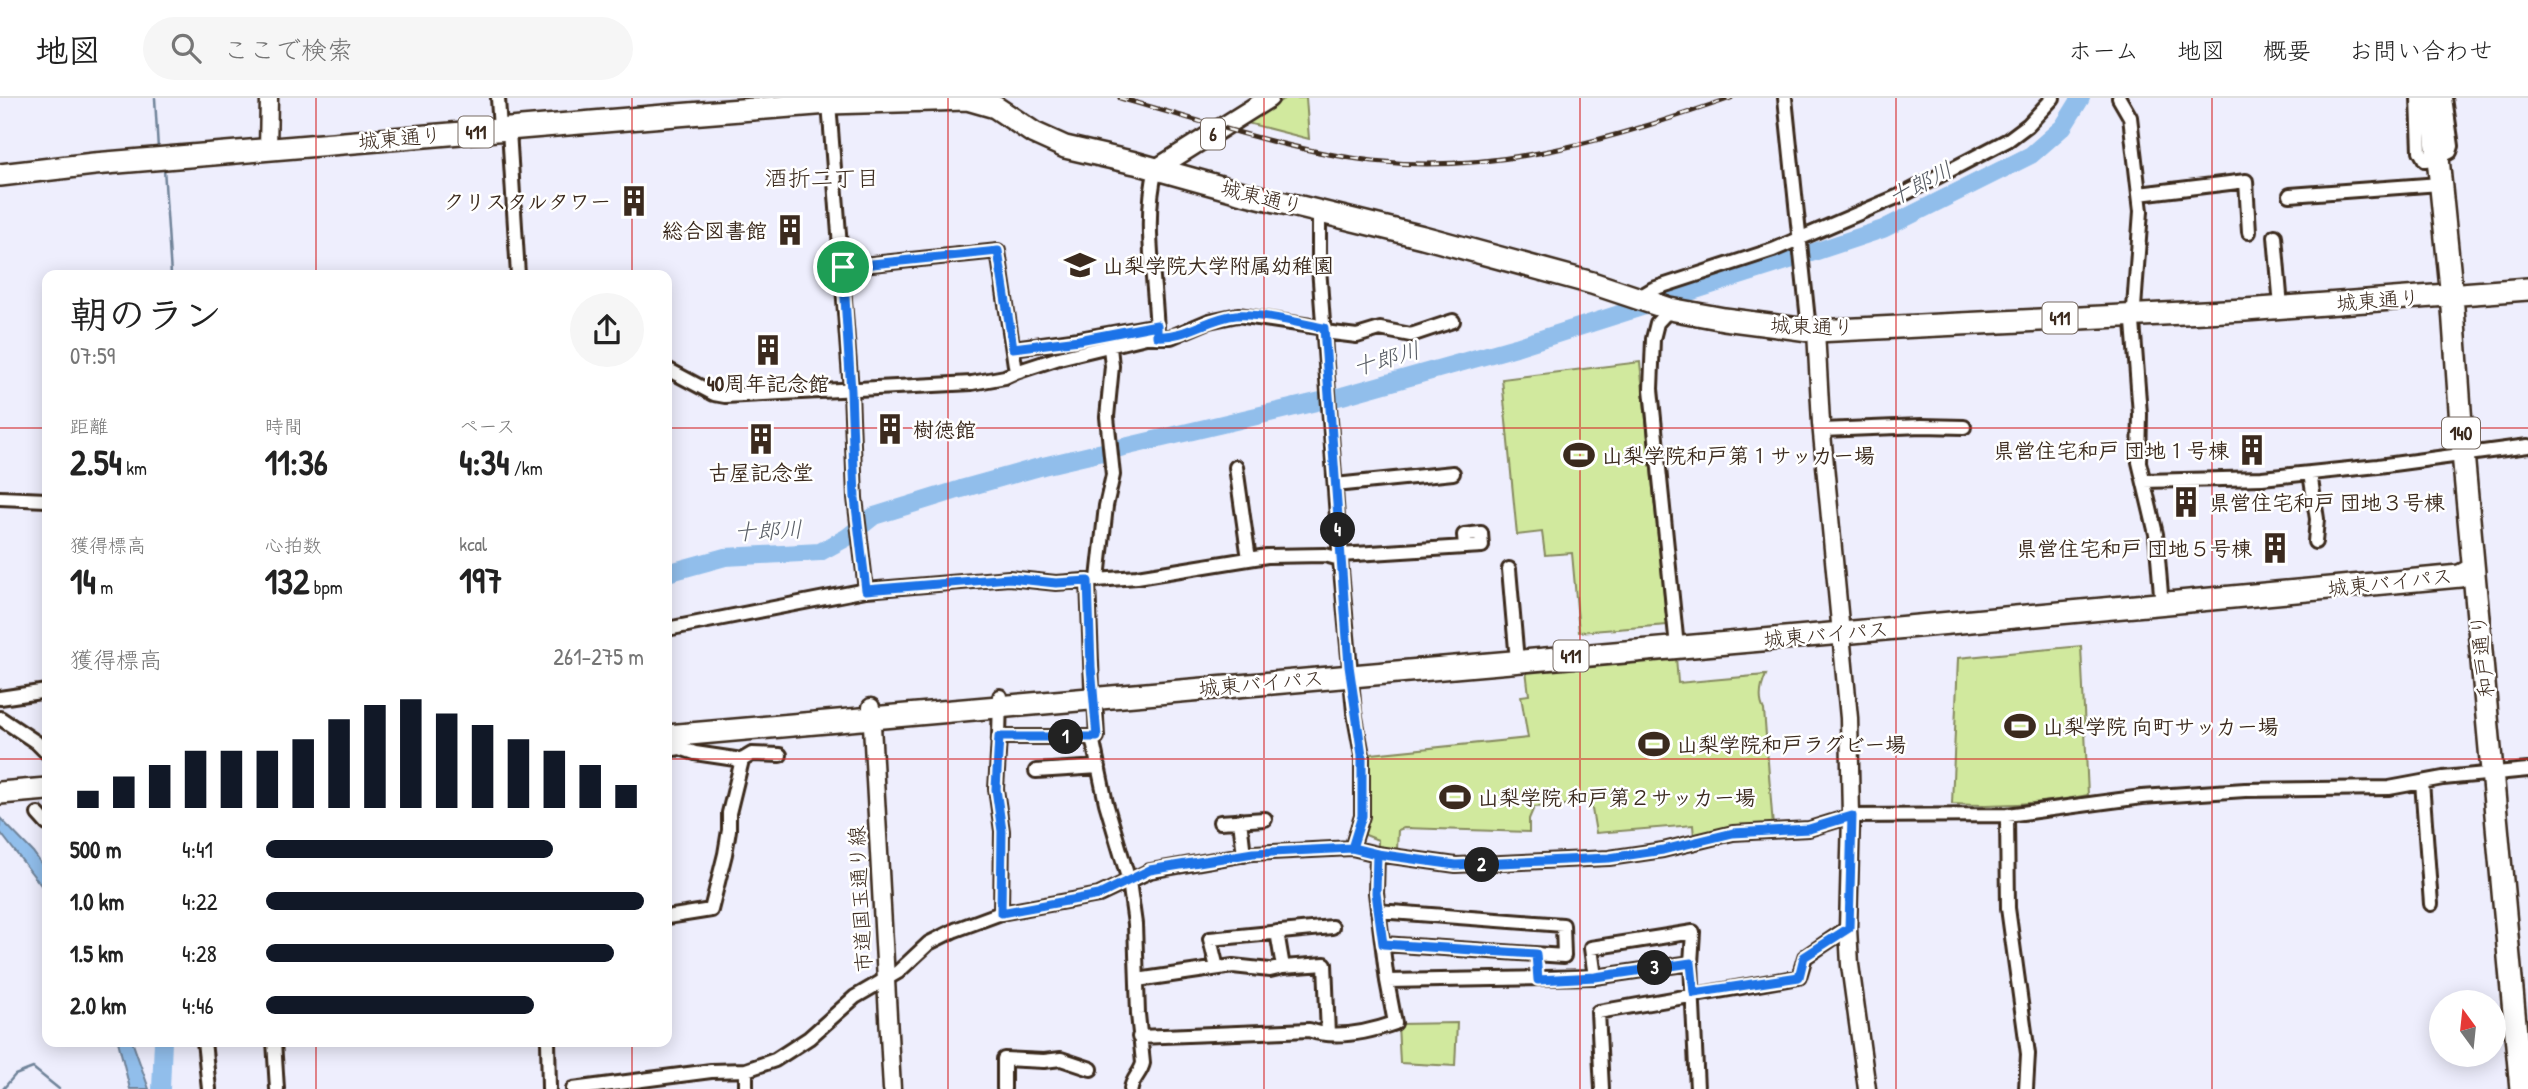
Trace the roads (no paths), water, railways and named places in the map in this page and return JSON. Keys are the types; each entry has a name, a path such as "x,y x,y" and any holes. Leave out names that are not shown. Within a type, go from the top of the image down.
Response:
{"highway":[{"name":"和戸通り","path":"2432,98 2452,296 2473,569 2521,1089"},
{"name":"城東通り","path":"0,175 81,165 829,103 967,99 995,107 1034,133 1065,147 1555,273 1670,309 1813,331 2281,307 2528,289"},
{"name":"城東バイパス","path":"1841,627 1903,614 2161,594 2459,566 2473,569"},
{"name":"城東バイパス","path":"672,735 1000,701 2460,576 2473,569"},
{"name":"城東バイパス","path":"672,724 871,713"},
{"path":"0,782 42,778"},
{"path":"0,793 42,789"}],"main road":[{"name":"6","path":"1156,169 1269,98"}],"street":[{"path":"268,149 269,98"},
{"path":"498,98 504,130 518,270"},
{"path":"1785,98 1803,270 1813,331 1849,718 1852,816 1850,965 1867,1089"},
{"path":"1638,298 1653,289 1773,250 1886,202 1982,155 2028,125 2053,98"},
{"path":"2119,98 2130,117 2141,211 2134,314 2140,414 2139,462 2158,551 2161,594"},
{"path":"2418,98 2420,151 2425,160 2450,152 2452,146 2445,98"},
{"path":"829,103 843,267 855,498 866,590"},
{"path":"1156,169 1150,196 1149,230 1157,330"},
{"path":"2139,194 2246,181 2249,232"},
{"path":"2290,195 2440,184"},
{"path":"1319,211 1320,268 1340,557 1364,787 1362,816 1352,848"},
{"path":"2274,236 2281,307"},
{"path":"843,267 998,251 1016,372"},
{"path":"1670,309 1657,323 1653,339 1651,389 1676,642"},
{"path":"1013,348 1157,330 1171,337 1209,321 1238,315 1357,336 1380,329 1410,335 1453,321"},
{"path":"672,372 715,394 725,396 971,383 1005,377 1059,358 1110,347 1157,330"},
{"path":"999,737 1097,737 1093,580 1112,462 1107,416 1112,366 1110,347"},
{"path":"1822,430 1965,427"},
{"path":"2144,481 2262,478 2528,446"},
{"path":"1236,467 1249,559"},
{"path":"2310,472 2317,519 2315,542"},
{"path":"1335,485 1453,473"},
{"path":"0,498 42,500"},
{"path":"672,628 866,590 1009,578 1056,583 1137,578 1249,559 1308,555 1340,557 1465,547"},
{"path":"1508,569 1517,656"},
{"path":"0,698 42,692"},
{"path":"1000,701 996,789 1002,831 1001,913"},
{"name":"市道国玉通り線","path":"871,713 892,1089"},
{"path":"0,718 42,748"},
{"path":"1093,737 1106,803 1129,881 1135,924 1139,1037 1143,1063 1131,1089"},
{"path":"672,749 680,748 742,760 752,754 780,755"},
{"path":"672,916 711,910 725,854 729,813 742,760"},
{"path":"1036,771 1099,767"},
{"path":"573,1089 699,1072 746,1070 775,1060 809,1038 855,997 898,972 929,943 1001,913 1099,895 1150,870 1244,855 1352,848 1456,865 1609,858 1663,850 1733,833 1809,829 1852,816 2007,815 2142,797 2245,790 2389,788 2492,772 2528,770"},
{"path":"2422,782 2431,904"},
{"path":"38,814 42,818"},
{"path":"2007,815 2008,908 2028,1054 2026,1089"},
{"path":"1220,822 1265,819"},
{"path":"1240,820 1244,855"},
{"path":"1139,1037 1309,1030 1328,1034 1350,1034 1395,1023 1376,893 1377,854"},
{"path":"1378,911 1563,925 1564,956 1383,944"},
{"path":"1217,968 1210,939 1332,927"},
{"path":"1602,1089 1598,1012 1694,993 1799,977 1804,957 1849,928"},
{"path":"1277,932 1283,967"},
{"path":"1595,977 1591,948 1693,932 1691,963 1697,1089"},
{"path":"1536,954 1538,980"},
{"path":"1138,980 1233,966 1270,970 1331,963 1328,1034"},
{"path":"1387,981 1595,977 1691,963"},
{"path":"205,1047 209,1089"},
{"path":"274,1047 277,1089"},
{"path":"548,1047 549,1089"},
{"path":"1004,1089 1004,1059 1061,1059 1091,1069"},
{"path":"746,1070 746,1089"},
{"path":"2521,1089 2528,1087"}],"water":[{"path":"0,818 42,865 42,887 0,832"},
{"path":"120,1047 134,1047 149,1089 130,1089"}],"waterway":[{"path":"155,98 158,149"},
{"name":"十郎川","path":"672,572 725,557 820,552 846,538 874,516 961,489 1043,466 1342,396 1516,347 1883,229 2031,155 2063,127 2081,98"},
{"path":"164,168 171,270"},
{"path":"2174,789 2237,784"},
{"path":"2097,797 2125,793"},
{"path":"1997,809 2011,808"},
{"name":"十郎川","path":"161,1089 163,1047"},
{"path":"3,1089 15,1075 33,1068 59,1089"}],"railway":[{"path":"1120,98 1310,150 1373,161 1419,164 1465,163 1555,150 1644,127 1731,98"}],"place":[{"name":"クリスタルタワー","path":"634,201"},
{"name":"総合図書館","path":"790,230"},
{"name":"山梨学院大学附属幼稚園","path":"1080,265"},
{"name":"40周年記念館","path":"768,350"},
{"name":"樹徳館","path":"890,429"},
{"name":"古屋記念堂","path":"761,439"},
{"name":"県営住宅和戸 団地１号棟","path":"2252,450"},
{"name":"山梨学院和戸第１サッカー場","path":"1579,455"},
{"name":"県営住宅和戸 団地３号棟","path":"2186,502"},
{"name":"県営住宅和戸 団地５号棟","path":"2275,548"},
{"name":"山梨学院 向町サッカー場","path":"2020,726"},
{"name":"山梨学院和戸ラグビー場","path":"1654,744"},
{"name":"山梨学院 和戸第２サッカー場","path":"1455,797"}],"district":[{"name":"酒折二丁目","path":"822,177"}]}
